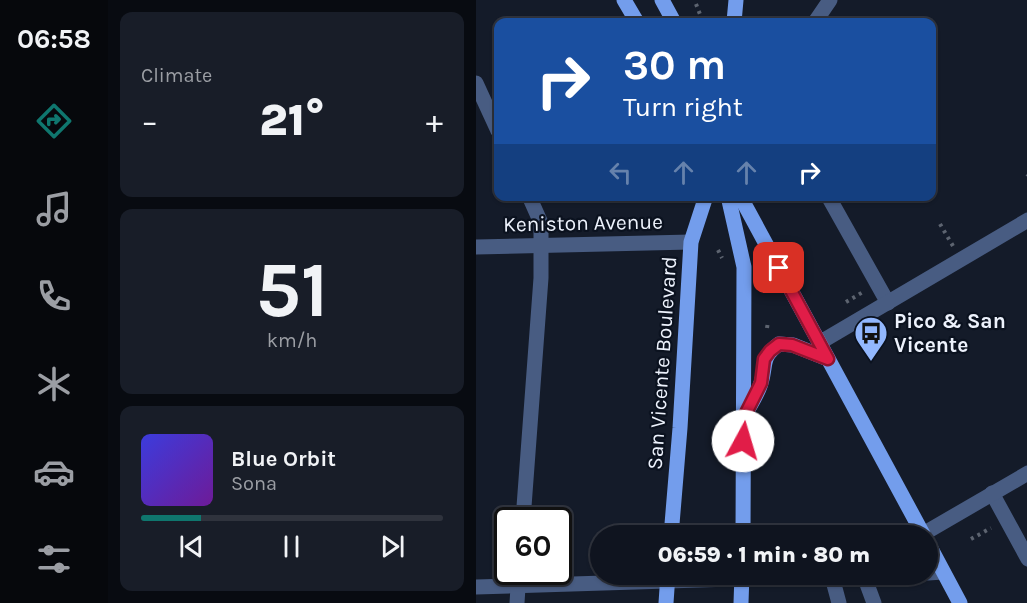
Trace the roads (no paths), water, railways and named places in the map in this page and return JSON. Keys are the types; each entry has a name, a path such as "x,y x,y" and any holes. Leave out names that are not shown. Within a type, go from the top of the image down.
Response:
{"main road":[{"path":"624,0 635,18"},
{"path":"662,0 672,18"},
{"path":"734,18 736,0"},
{"name":"San Vicente Boulevard","path":"672,525 691,242 704,201"},
{"path":"729,201 744,267 743,525"},
{"path":"743,201 918,525"},
{"path":"744,417 761,383 764,359 779,344 792,345 828,359"},
{"path":"938,562 960,603"},
{"path":"666,603 667,585"},
{"path":"741,603 742,585"}],"street":[{"path":"818,18 830,0"},
{"path":"476,83 494,122"},
{"path":"524,507 542,245 541,223 531,201"},
{"path":"831,201 888,303"},
{"path":"819,343 1028,220"},
{"name":"Keniston Avenue","path":"476,247 691,242"},
{"path":"938,528 1028,472"},
{"path":"992,493 1028,559"},
{"path":"938,572 943,572"},
{"path":"572,578 590,578"},
{"path":"476,586 494,583"},
{"path":"517,603 518,585"},
{"path":"834,585 839,603"},
{"path":"867,585 874,603"}],"place":[{"name":"Pico & San Vicente","path":"871,362"}]}
